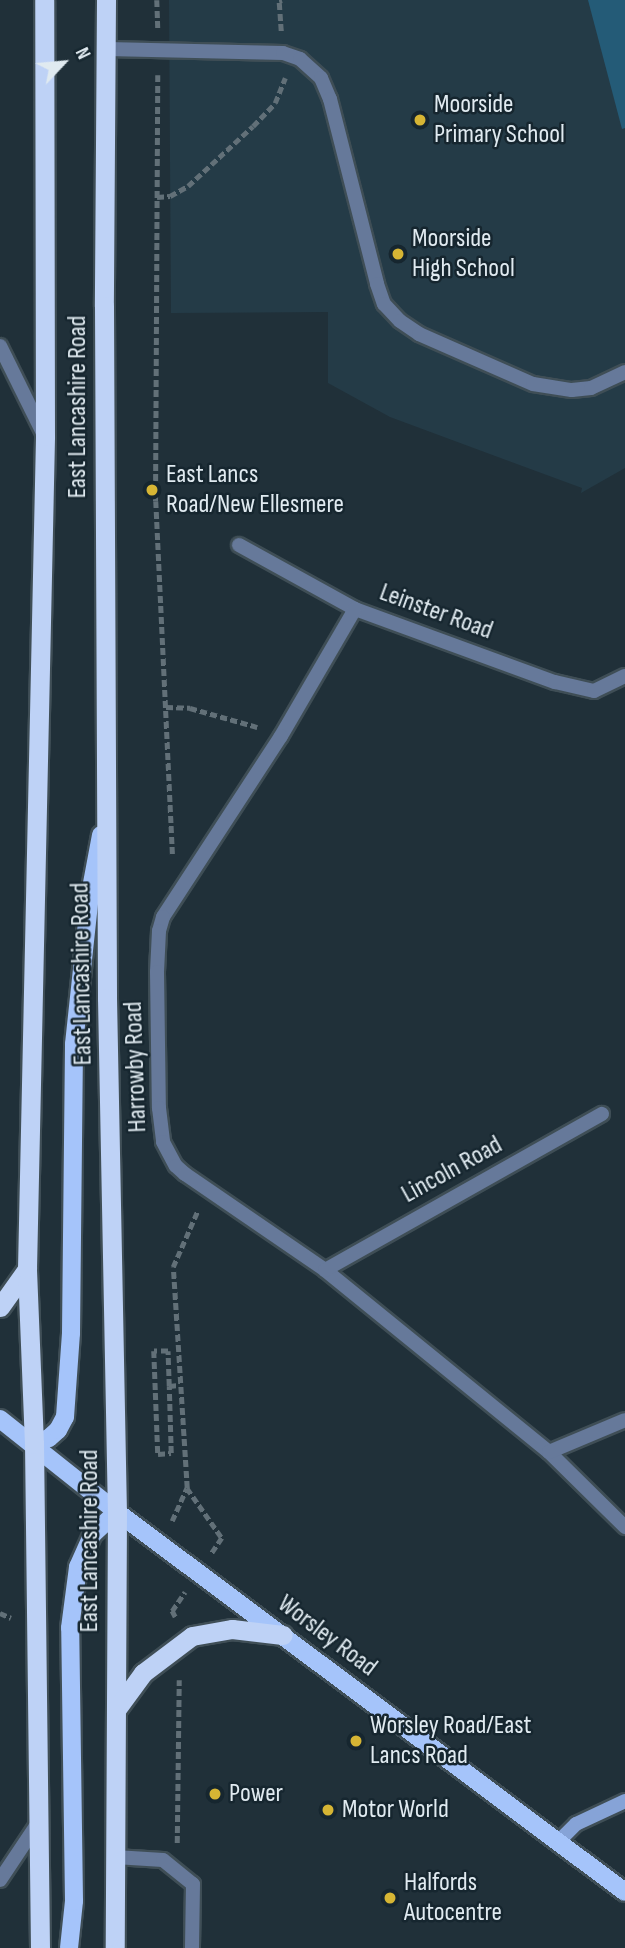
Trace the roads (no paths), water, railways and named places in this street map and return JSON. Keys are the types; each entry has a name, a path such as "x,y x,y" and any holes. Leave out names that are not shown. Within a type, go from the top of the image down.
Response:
{"highway":[{"name":"East Lancashire Road","path":"40,1948 34,1444 27,1269 45,436 44,0"},
{"name":"East Lancashire Road","path":"106,0 106,807 117,1512 115,1948"},
{"path":"0,1307 27,1269"},
{"path":"116,1710 143,1674 192,1636 232,1629 283,1635"}],"main road":[{"path":"34,1444 49,1438 58,1430 65,1417 71,1333 74,1044 90,894 106,807"},
{"name":"Worsley Road","path":"0,1419 160,1545 625,1892"},
{"path":"69,1948 74,1901 70,1628 78,1567 93,1534 117,1512"},
{"path":"557,1843 576,1824 625,1801"}],"street":[{"path":"107,49 283,53 300,59 321,78 339,125 377,284 384,304 400,321 419,334 533,384 572,390 591,388 625,372"},
{"path":"0,346 45,436"},
{"name":"Leinster Road","path":"239,545 355,609 578,690 594,691 625,676"},
{"name":"Harrowby Road","path":"355,609 281,736 163,917 157,950 160,1128 163,1142 176,1166 206,1190 325,1270 549,1452 625,1527"},
{"name":"Lincoln Road","path":"325,1270 602,1114"},
{"path":"549,1452 625,1420"},
{"path":"0,1880 40,1820"},
{"path":"116,1857 163,1860 193,1884 192,1948"}],"place":[{"name":"Moorside Primary School","path":"420,120"},
{"name":"Moorside High School","path":"398,254"},
{"name":"East Lancs Road/New Ellesmere","path":"152,490"},
{"name":"Worsley Road/East Lancs Road","path":"356,1741"},
{"name":"Power","path":"215,1794"},
{"name":"Motor World","path":"328,1810"},
{"name":"Halfords Autocentre","path":"390,1898"}]}
